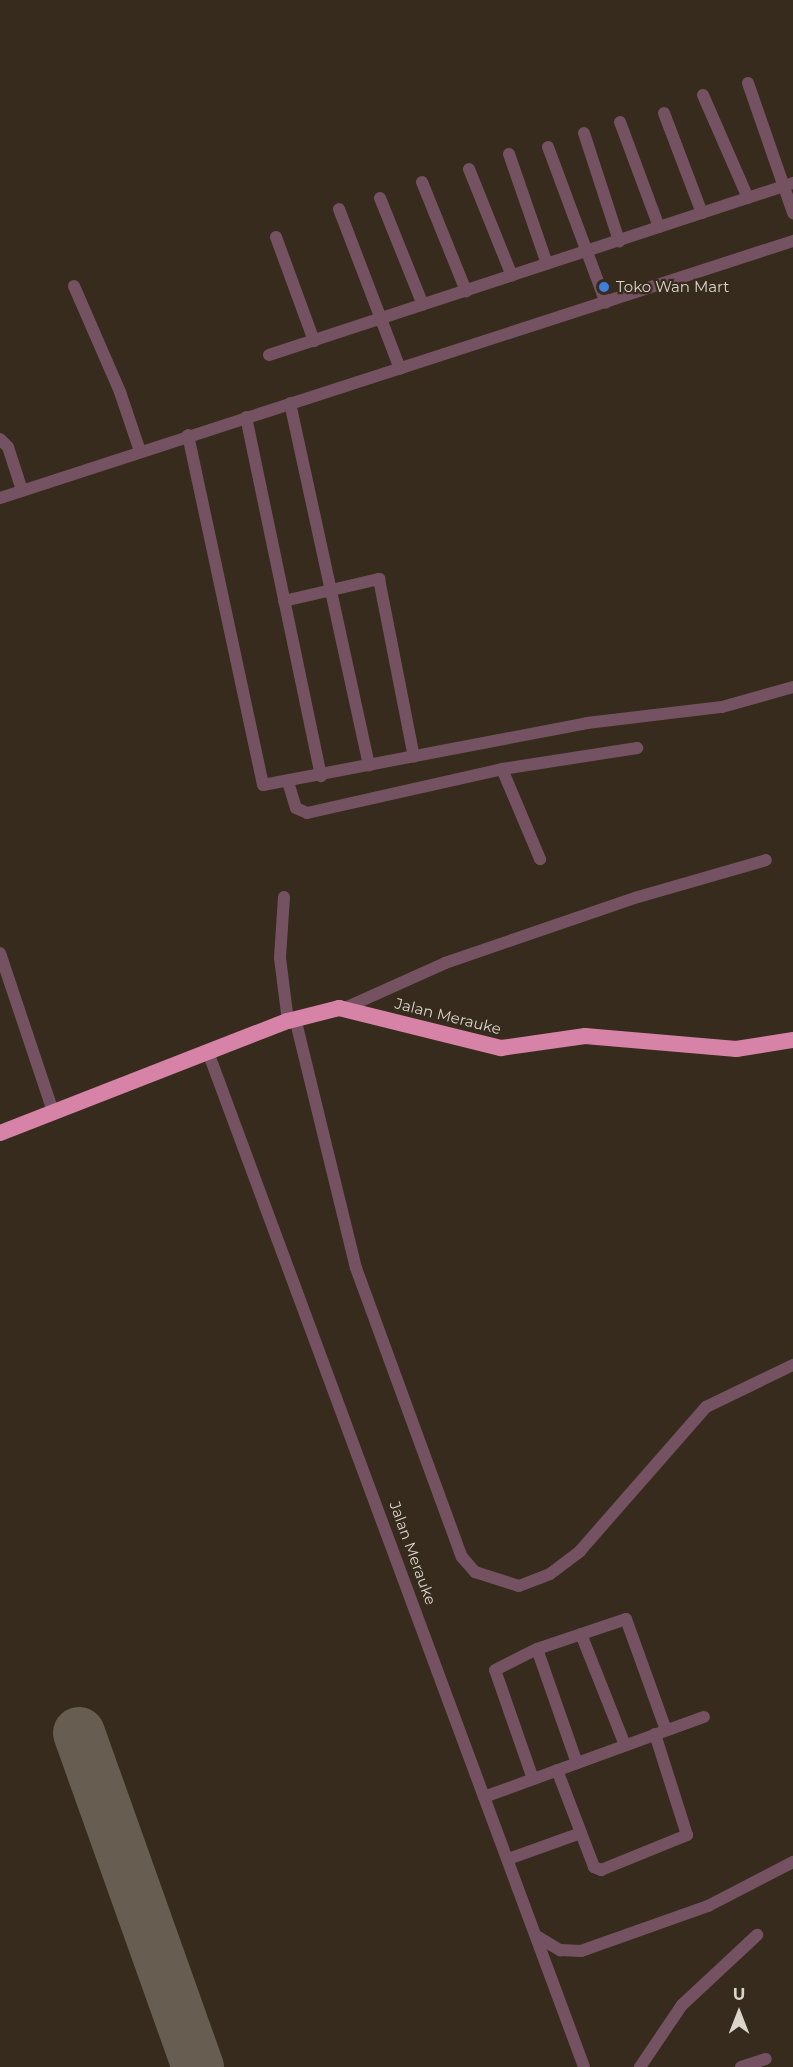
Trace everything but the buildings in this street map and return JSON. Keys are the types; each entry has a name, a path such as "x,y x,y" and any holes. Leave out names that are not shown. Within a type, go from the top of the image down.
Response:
{"highway":[{"name":"Jalan Merauke","path":"0,1133 291,1019 345,1008 501,1048 585,1036 736,1049 793,1040"}],"street":[{"path":"748,83 788,184 793,213"},
{"path":"703,96 748,198"},
{"path":"664,112 702,213"},
{"path":"621,122 659,227"},
{"path":"584,133 619,241"},
{"path":"548,147 585,252 606,303"},
{"path":"509,154 546,264"},
{"path":"469,169 512,276"},
{"path":"422,182 466,291"},
{"path":"269,355 788,184"},
{"path":"380,198 423,305"},
{"path":"339,209 400,369"},
{"path":"276,237 314,341"},
{"path":"0,498 188,435 606,303 793,241"},
{"path":"74,286 120,392 140,451"},
{"path":"290,403 369,766"},
{"path":"246,417 321,776"},
{"path":"188,435 260,780 264,785 321,776 587,723 722,707 793,687"},
{"path":"0,439 8,447 22,490"},
{"path":"284,601 379,579 414,757"},
{"path":"288,782 296,808 307,813 502,769 637,748"},
{"path":"502,769 540,859"},
{"path":"345,1008 445,963 648,893 766,860"},
{"path":"284,897 280,958 291,1019 356,1268 462,1557 475,1572 519,1586 550,1574 580,1551 706,1407 793,1365"},
{"path":"0,953 53,1111"},
{"name":"Jalan Merauke","path":"208,1052 584,2067"},
{"path":"532,1779 495,1670 537,1649 626,1619 661,1732 687,1835 597,1871 557,1770"},
{"path":"580,1634 625,1745"},
{"path":"537,1649 577,1762"},
{"path":"484,1797 704,1716"},
{"path":"508,1859 581,1833"},
{"path":"537,1936 551,1947 581,1951 708,1906 793,1862"},
{"path":"640,2067 682,2005 757,1935"},
{"path":"741,2067 766,2059"}],"runway":[{"path":"79,1733 198,2067"}],"place":[{"name":"Toko Wan Mart","path":"604,287"}]}
